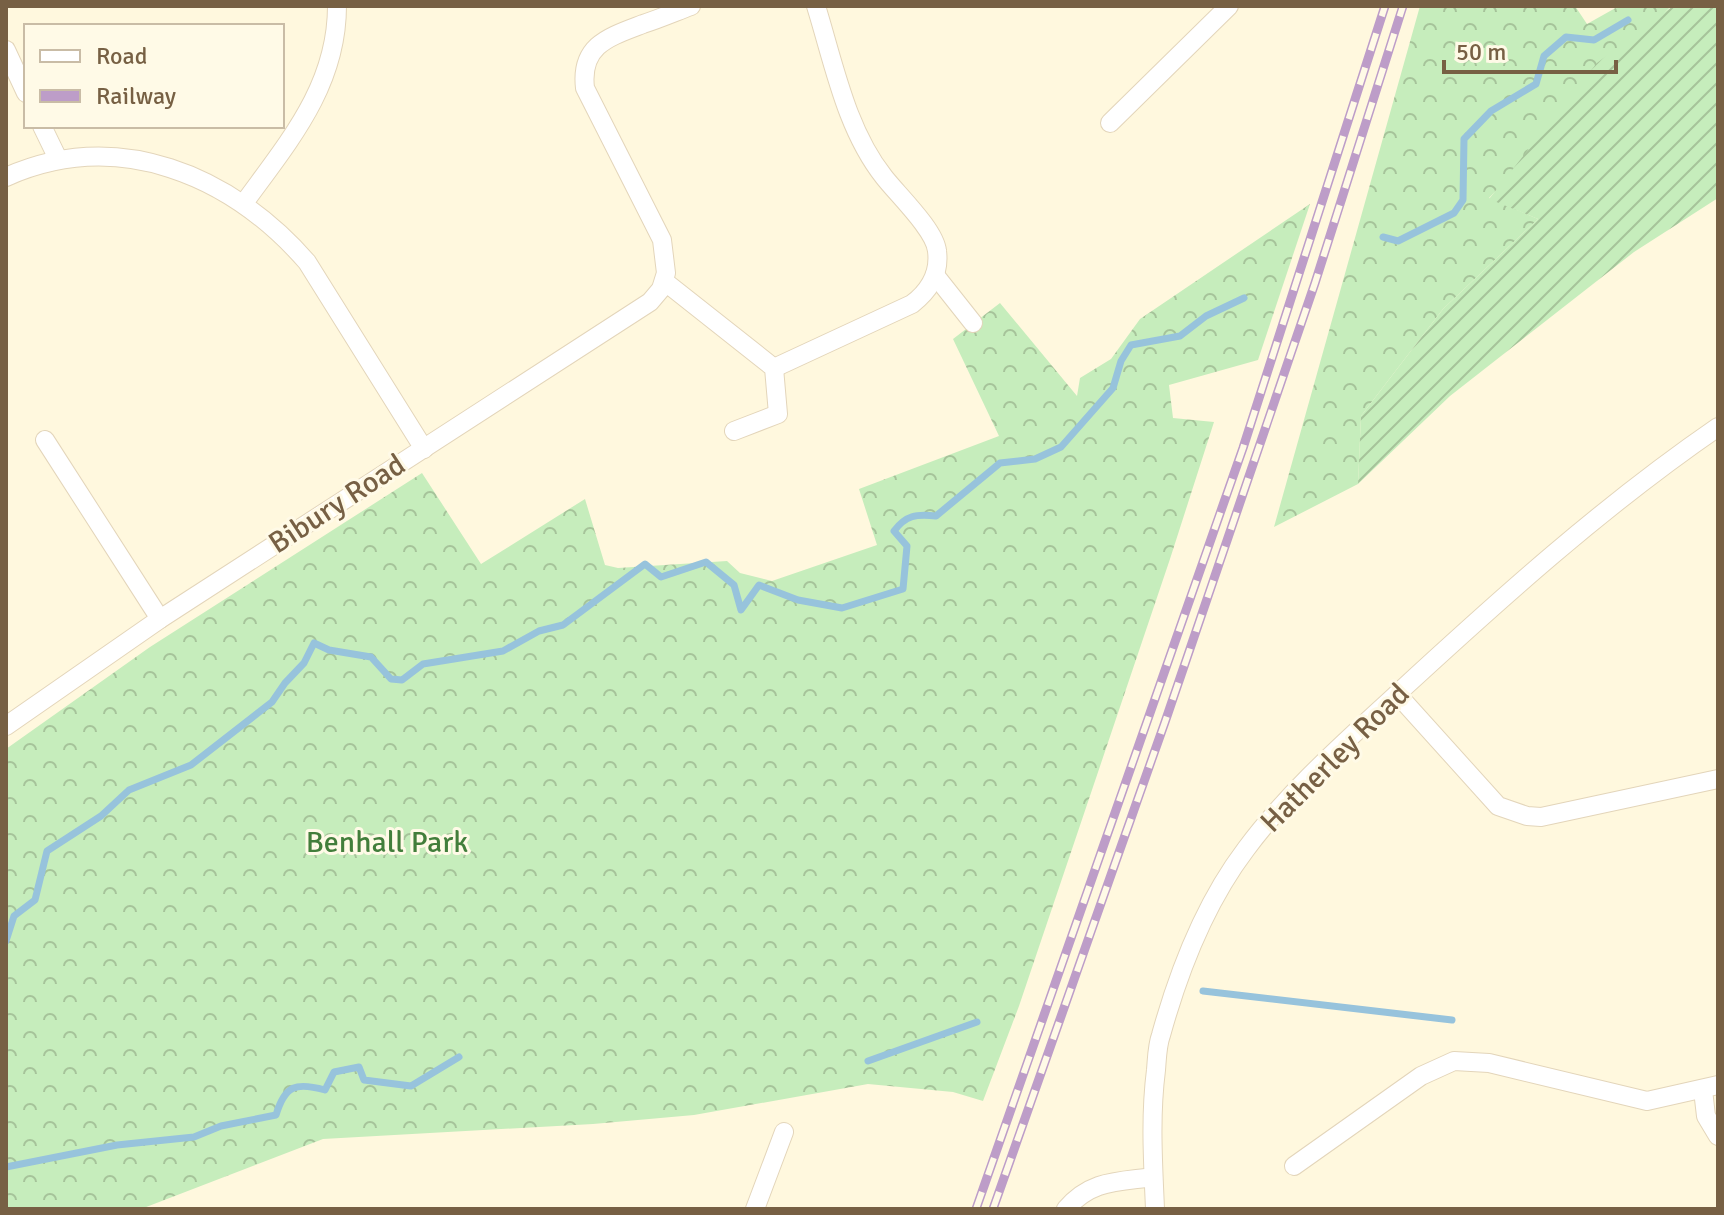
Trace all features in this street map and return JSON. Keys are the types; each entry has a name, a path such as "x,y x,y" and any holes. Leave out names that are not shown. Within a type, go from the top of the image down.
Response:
{"street":[{"path":"244,203 318,93 335,43 337,6"},
{"path":"691,6 670,10 604,40 590,54 584,76 585,88 662,240 667,265 664,281 774,368 778,414 734,431"},
{"path":"774,368 912,304 930,287 938,264 935,241 882,174 859,139 816,6"},
{"path":"1110,123 1229,6"},
{"path":"6,50 24,89"},
{"path":"43,128 58,159"},
{"path":"6,177 58,159 104,156 141,161 195,177 244,203 307,262 424,449"},
{"path":"935,275 973,323"},
{"name":"Bibury Road","path":"6,726 160,619 643,309 664,281"},
{"name":"Hatherley Road","path":"1155,1209 1151,1110 1160,1037 1188,954 1210,906 1245,849 1293,793 1397,694 1583,528 1718,427"},
{"path":"45,440 160,619"},
{"path":"1397,694 1498,806 1512,812 1541,817 1718,779"},
{"path":"1294,1166 1421,1076 1454,1061 1489,1063 1647,1101 1710,1087 1706,1116 1718,1136"},
{"path":"755,1209 784,1132"},
{"path":"1066,1209 1080,1192 1100,1185 1153,1177"}],"green space":[{"path":"1420,6 1575,6 1587,24 1619,6 1671,6 1489,198 1538,219 1443,309 1361,416 1358,484 1274,527"},
{"path":"1673,6 1718,6 1718,198 1634,252 1450,396 1358,484 1361,416 1443,309 1538,219 1489,199 1597,63"},
{"name":"Benhall Park","path":"1310,204 1258,360 1169,385 1173,418 1214,422 1019,1006 983,1101 953,1092 868,1084 694,1115 593,1124 323,1139 141,1209 6,1209 6,749 150,647 422,473 481,564 585,499 605,565 618,568 727,561 740,573 772,581 877,545 859,489 999,436 953,339 1000,303 1077,396 1080,378 1111,359 1140,319"}],"waterway":[{"path":"1383,237 1398,241 1454,213 1463,200 1464,139 1491,111 1536,84 1544,56 1566,37 1594,40 1628,20"},
{"path":"6,941 14,916 35,900 47,851 101,816 129,790 191,765 272,702 304,663 314,643 329,650 371,657 391,679 402,680 423,664 503,651 539,631 563,625 645,564 661,577 706,562 734,585 741,610 759,585 798,600 842,608 903,589 907,546 894,531 903,522 917,516 936,516 1000,463 1035,459 1061,447 1113,388 1121,361 1131,345 1180,336 1206,316 1244,298"},
{"path":"1203,991 1452,1020"},
{"path":"868,1061 977,1022"},
{"path":"6,1167 117,1145 194,1137 221,1126 276,1115 283,1097 293,1088 306,1086 325,1090 334,1072 359,1067 364,1080 411,1086 459,1057"}],"railway":[{"path":"976,1209 1243,448 1385,6"},
{"path":"993,1209 1165,722 1315,283 1403,6"}]}
